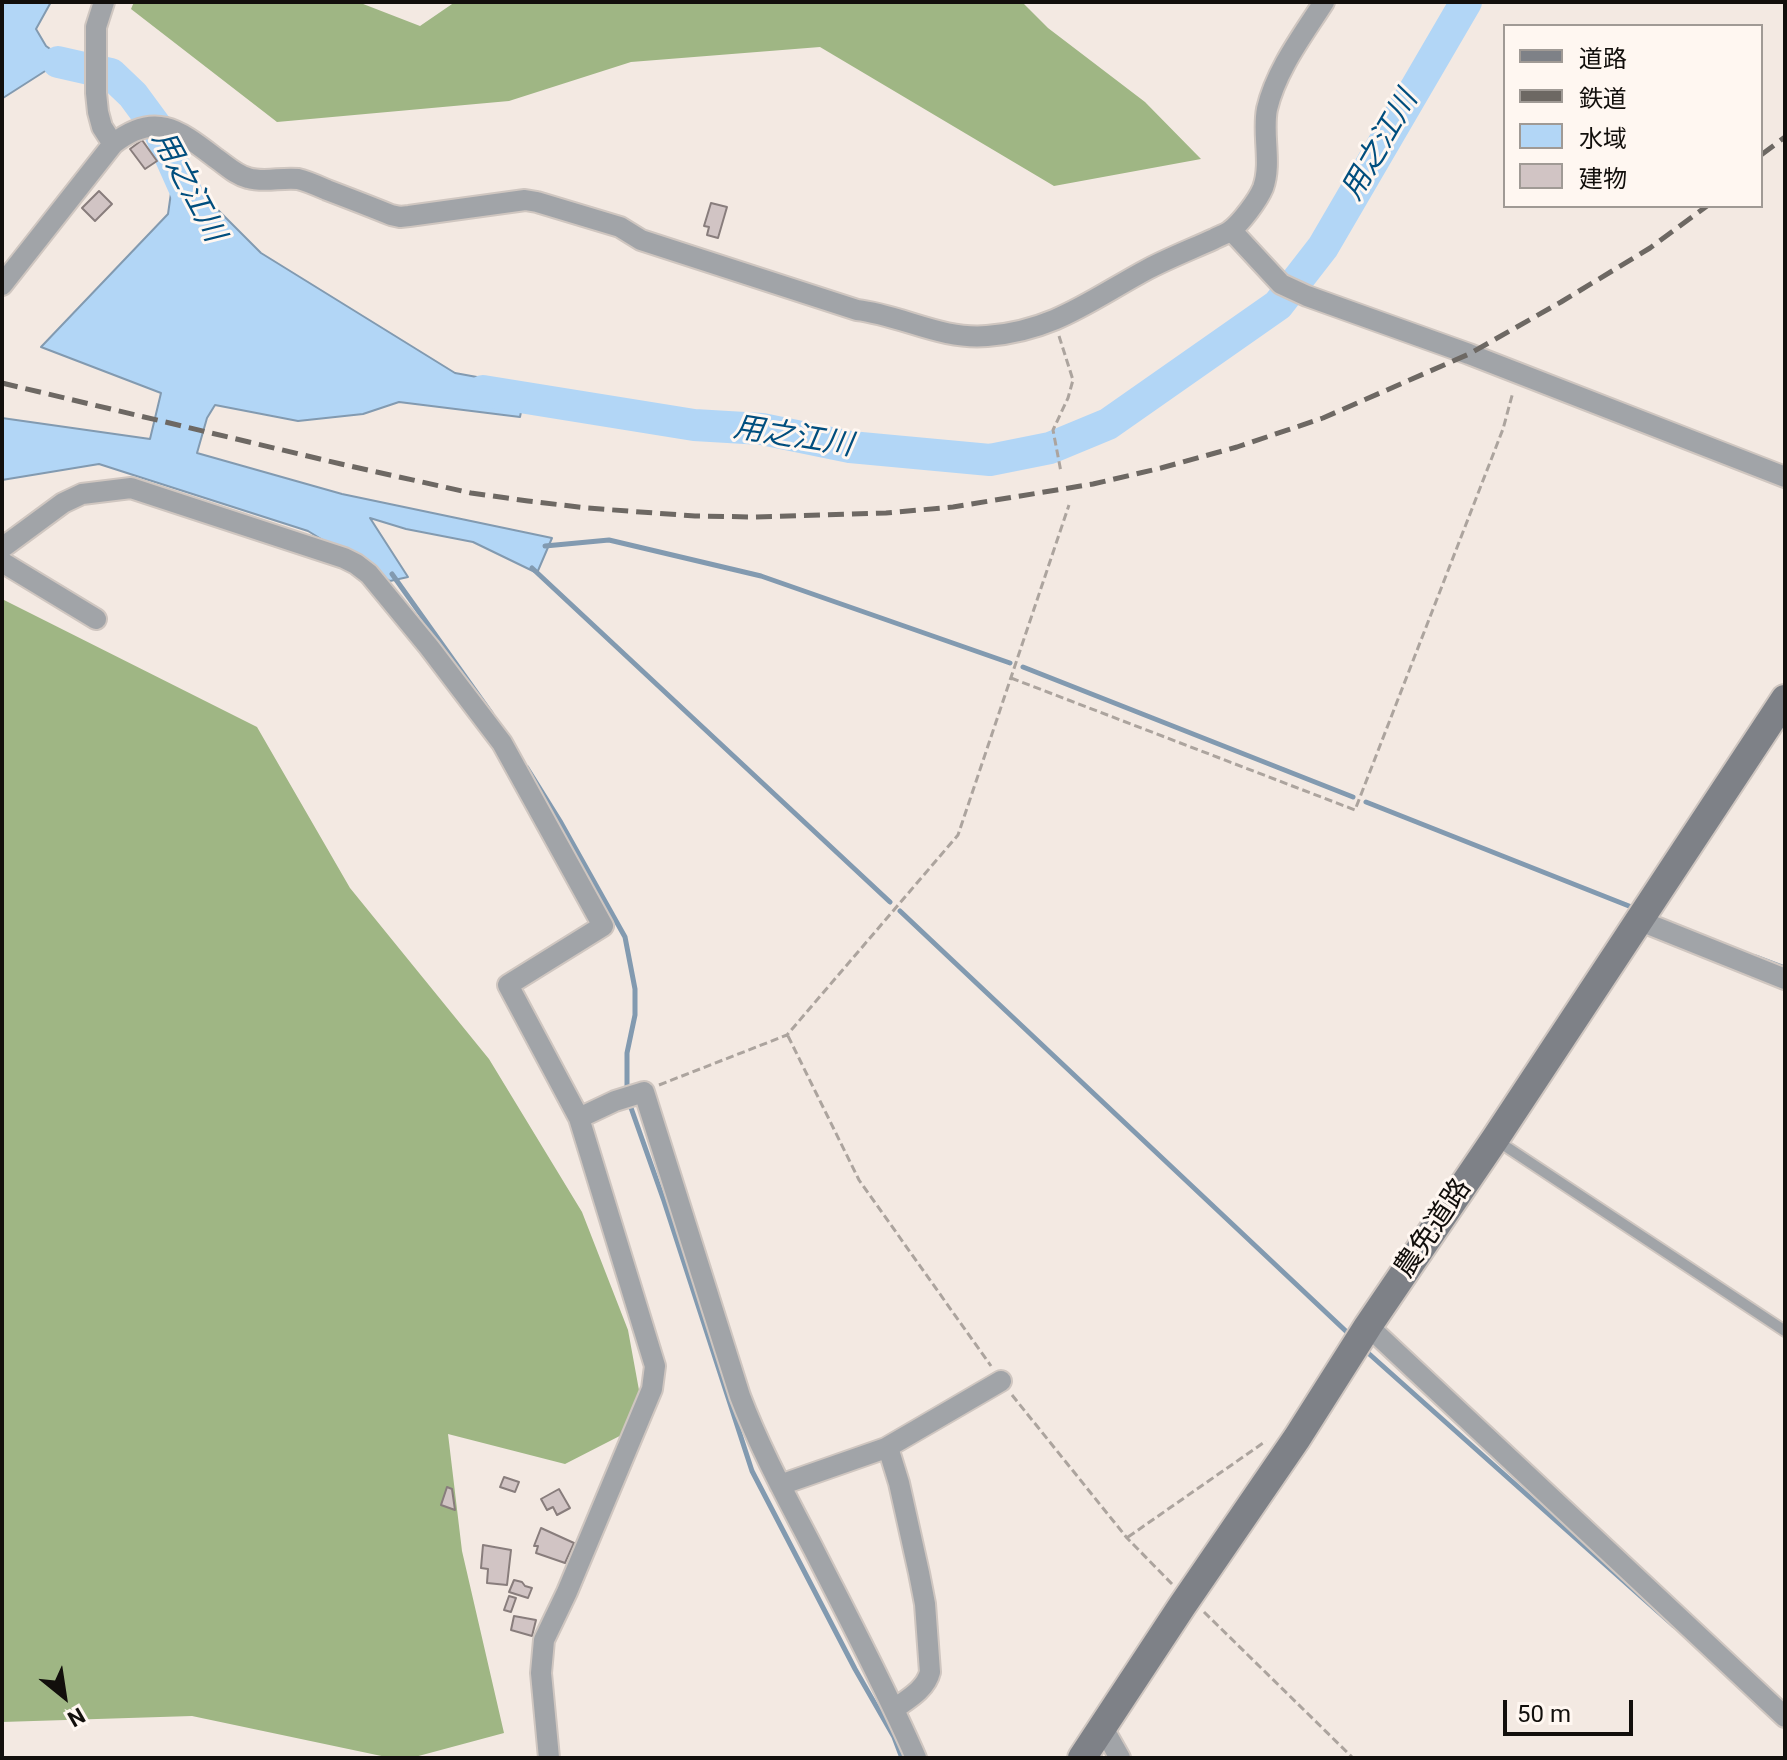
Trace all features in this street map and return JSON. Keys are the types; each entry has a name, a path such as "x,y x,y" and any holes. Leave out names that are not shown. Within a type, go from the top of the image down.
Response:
{"street":[{"path":"104,2 96,27 96,93 102,127 113,144"},
{"path":"2,285 113,144 124,135 156,126 175,130 191,139 246,178 299,179 400,217 525,200 537,202 620,227 641,240 857,310 875,312 948,335 985,337 1032,328 1078,311 1149,268 1231,230 1254,205 1264,187 1267,111 1274,88 1324,2"},
{"path":"1231,230 1281,284 1307,296 1518,373 1785,477"},
{"path":"2,548 63,503 82,494 131,488 356,564 369,574 429,647 502,743 603,926 508,985 582,1117 655,1366 652,1389 544,1640 541,1673 549,1758"},
{"path":"2,562 96,619"},
{"name":"農免道路","path":"1082,1758 1785,699"},
{"path":"1638,920 1785,979"},
{"path":"582,1117 615,1101 641,1094 740,1396 780,1485 916,1758"},
{"path":"1368,1326 1785,1717"},
{"path":"780,1485 886,1448 1001,1381"},
{"path":"886,1448 899,1483 919,1573 925,1604 930,1672 923,1687 894,1709"},
{"path":"1103,1728 1120,1758"}],"lane":[{"path":"1495,1139 1785,1331"}],"path":[{"path":"1054,321 1073,380 1053,430 1061,472"},
{"path":"1011,678 1355,810 1503,429 1518,373"},
{"path":"641,1094 787,1035 958,835 1069,505"},
{"path":"787,1035 859,1180 1001,1381 1127,1538 1185,1602 1353,1758"},
{"path":"1127,1538 1266,1441 1285,1436 1297,1438"}],"green space":[{"path":"134,2 358,2 420,26 455,2 1022,2 1048,28 1145,102 1201,159 1054,186 820,47 631,62 509,101 277,122 131,9"},
{"path":"2,599 257,727 350,888 489,1059 582,1212 628,1330 645,1423 565,1464 448,1434 462,1551 504,1733 411,1758 391,1758 192,1716 2,1722"}],"water":[{"path":"2,2 51,2 36,29 46,46 64,59 3,98 2,108"},
{"path":"198,190 261,253 455,373 526,386 520,417 399,402 363,414 298,421 215,405 207,418 197,453 342,494 552,538 537,573 473,542 406,529 370,518 408,577 390,581 308,531 99,464 2,480 2,418 150,439 161,393 41,347 168,214 171,193"}],"building":[{"path":"142,140 157,161 145,169 130,149"},
{"path":"99,191 112,204 95,221 82,208"},
{"path":"711,203 727,207 718,238 707,235 709,227 704,226"},
{"path":"504,1477 519,1482 515,1492 500,1487"},
{"path":"447,1487 452,1489 455,1510 441,1505"},
{"path":"559,1489 570,1508 557,1515 553,1507 547,1510 541,1499"},
{"path":"541,1528 574,1543 565,1563 536,1553 538,1546 534,1546"},
{"path":"483,1545 511,1550 507,1585 487,1583 488,1569 481,1568"},
{"path":"514,1580 532,1588 528,1598 509,1592"},
{"path":"509,1596 516,1598 511,1612 504,1610"},
{"path":"514,1616 536,1620 532,1636 511,1630"}],"waterway":[{"name":"用之江川","path":"483,391 694,425 762,429 850,447 990,460 1050,448 1108,424 1278,305 1323,247 1466,2"},
{"name":"用之江川","path":"58,62 111,74 133,95 158,129 192,205 211,228"},
{"path":"545,546 609,540 761,576 1010,663"},
{"path":"532,568 890,902"},
{"path":"392,574 491,713"},
{"path":"1023,667 1353,797"},
{"path":"527,768 625,937 635,989 635,1015 627,1053 627,1093"},
{"path":"1366,802 1634,908"},
{"path":"900,911 1350,1335"},
{"path":"1756,957 1785,968"},
{"path":"630,1105 752,1471 894,1737 902,1758"},
{"path":"1367,1352 1674,1626"}],"railway":[{"path":"1763,154 1785,137"},
{"path":"2,383 341,464 471,493 528,501 695,516 755,517 886,513 953,507 1093,484 1161,468 1323,418 1469,354 1650,248 1704,208"}]}
